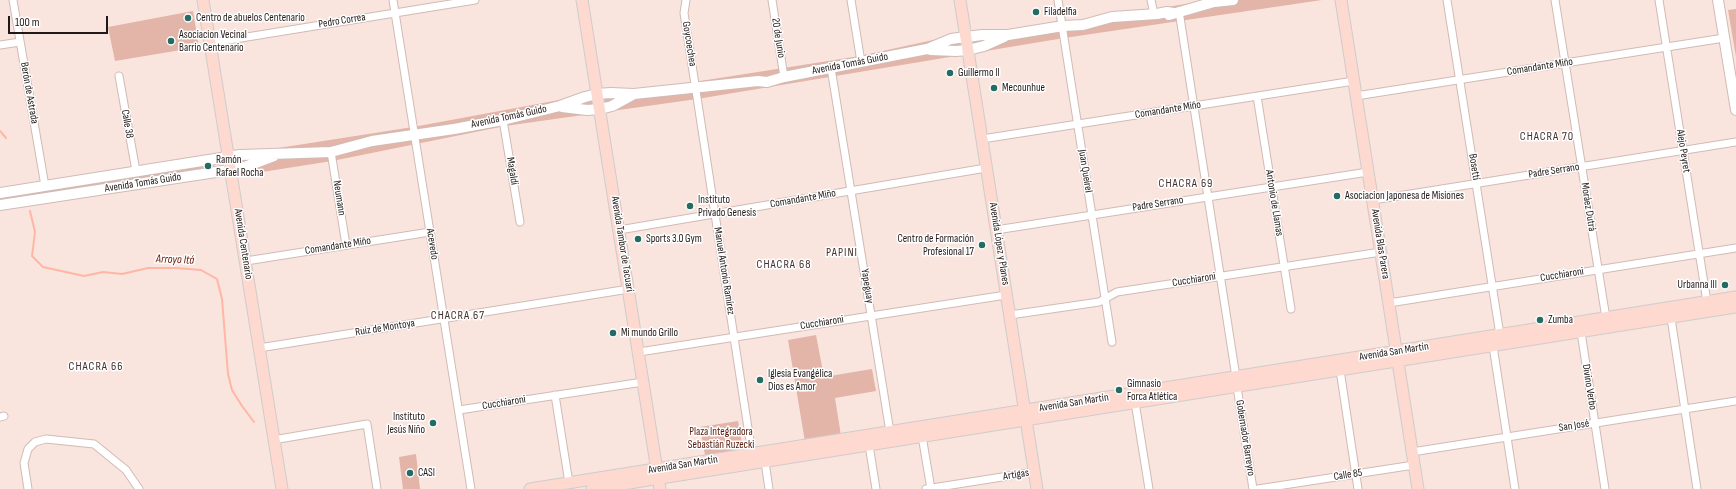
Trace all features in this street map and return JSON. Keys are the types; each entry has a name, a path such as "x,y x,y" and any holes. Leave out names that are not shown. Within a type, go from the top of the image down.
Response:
{"main road":[{"name":"Avenida Centenario","path":"203,0 282,489"},
{"name":"Avenida Tambor de Tacuarí","path":"582,0 658,479"},
{"name":"Avenida López y Planes","path":"960,0 1037,489"},
{"name":"Avenida Tomás Guido","path":"0,193 228,157 284,153 331,152 372,141 503,120 560,106 597,94 634,94 758,81 767,82 773,79 927,49 952,39 982,35 1008,35 1063,26 1083,25 1112,17 1156,14 1167,16 1176,12 1214,2 1233,0"},
{"name":"Avenida Blas Parera","path":"1341,0 1418,489"},
{"path":"1718,0 1736,110"},
{"name":"Avenida Tomás Guido","path":"927,49 956,51 968,50 984,46 1008,35"},
{"name":"Avenida Tomás Guido","path":"560,106 587,110 600,109 612,106 634,94"},
{"name":"Avenida Tomás Guido","path":"0,205 242,168 284,153"},
{"name":"Avenida San Martín","path":"530,489 568,483 658,479 752,454 890,432 1135,402 1236,382 1340,370 1397,356 1500,335 1736,297"},
{"name":"Avenida San Martín","path":"592,489 922,436 1026,415 1397,356 1493,346 1736,308"}],"street":[{"name":"Berón de Astrada","path":"13,0 45,186"},
{"name":"Acevedo","path":"393,0 471,489"},
{"name":"Pedro Correa","path":"210,43 475,0"},
{"name":"Goycoechea","path":"686,0 684,13 695,87"},
{"name":"20 de Junio","path":"772,0 784,77"},
{"path":"851,0 861,62"},
{"name":"Juan Queirel","path":"1058,0 1112,342"},
{"path":"1151,0 1156,14"},
{"name":"Bosetti","path":"1447,0 1500,335"},
{"name":"Moráez Dutrá","path":"1555,0 1606,318"},
{"name":"Alejo Peyret","path":"1659,0 1707,302"},
{"name":"Gobernador Barreyro","path":"1176,12 1194,106 1253,489"},
{"name":"Comandante Miño","path":"1356,96 1724,38"},
{"path":"0,45 20,42"},
{"name":"Yapeguay","path":"831,68 890,432"},
{"name":"Calle 38","path":"119,76 136,171"},
{"name":"Comandante Miño","path":"982,139 1354,81"},
{"name":"Manuel Antonio Ramírez","path":"695,87 752,454"},
{"name":"Antonio de Llamas","path":"1257,96 1291,309"},
{"name":"Magaldi","path":"503,120 520,222"},
{"name":"Padre Serrano","path":"1373,200 1736,142"},
{"name":"Neumann","path":"331,152 346,245"},
{"name":"Comandante Miño","path":"619,230 986,168"},
{"name":"Padre Serrano","path":"996,230 1368,172"},
{"name":"Comandante Miño","path":"246,261 430,232"},
{"name":"Cucchiaroni","path":"1389,303 1736,248"},
{"name":"Cucchiaroni","path":"1010,315 1098,302 1117,292 1381,252"},
{"name":"Ruíz de Montoya","path":"259,348 629,289"},
{"name":"Cucchiaroni","path":"638,352 1006,295"},
{"path":"1671,318 1697,489"},
{"name":"Divino Verbo","path":"1581,332 1605,489"},
{"path":"1493,346 1515,489"},
{"path":"1340,370 1358,489"},
{"name":"Cucchiaroni","path":"459,410 643,382"},
{"path":"556,395 568,483"},
{"name":"San José","path":"1412,452 1736,401"},
{"path":"1135,402 1149,489"},
{"path":"273,440 367,424 377,489"},
{"path":"922,436 929,489"},
{"path":"28,489 24,463 28,449 35,442 46,439 94,444 126,470 140,489"},
{"path":"869,445 876,489"},
{"path":"765,462 769,489"},
{"name":"Calle 85","path":"1258,489 1414,465"},
{"name":"Artigas","path":"929,489 1034,472"}],"green space":[{"path":"1210,0 1322,0 1064,38 697,99 505,126 332,161 243,175 240,154 413,127 597,93 694,82 860,56 965,33 1062,24"},
{"path":"1736,9 1736,57 1728,10"},
{"path":"193,11 199,47 115,61 108,27"},
{"path":"213,162 214,168 0,201 0,195"},
{"path":"816,335 824,377 872,369 876,391 835,398 841,436 805,442 788,340"},
{"name":"Plaza Integradora Sebastián Ruzecki","path":"738,421 743,449 705,455 700,427"},
{"name":"CASI","path":"416,454 420,489 403,489 399,457"}],"waterway":[{"name":"Arroyo Itá","path":"0,131 6,138"},
{"name":"Arroyo Itá","path":"30,211 35,232 32,256 43,267 84,276 103,272 122,274 148,268 176,268 201,270 217,279 222,299 228,374 232,390 254,422"}],"place":[{"name":"Filadelfia","path":"1036,12"},
{"name":"Centro de abuelos Centenario","path":"188,18"},
{"name":"Asociacion Vecinal Barrio Centenario","path":"171,41"},
{"name":"Guillermo II","path":"950,73"},
{"name":"Mecounhue","path":"994,88"},
{"name":"Ramón Rafael Rocha","path":"208,166"},
{"name":"Asociacion Japonesa de Misiones","path":"1337,196"},
{"name":"Instituto Privado Genesis","path":"690,206"},
{"name":"Sports 3.0 Gym","path":"638,239"},
{"name":"Centro de Formación Profesional 17","path":"982,245"},
{"name":"Urbanna III","path":"1725,285"},
{"name":"Zumba","path":"1540,320"},
{"name":"Mi mundo Grillo","path":"613,333"},
{"name":"Iglesia Evangélica Dios es Amor","path":"760,380"},
{"name":"Gimnasio Forca Atlética","path":"1119,390"},
{"name":"Instituto Jesús Niño","path":"433,423"},
{"name":"CASI","path":"410,473"}],"district":[{"name":"CHACRA 70","path":"1547,137"},
{"name":"CHACRA 69","path":"1186,184"},
{"name":"PAPINI","path":"842,253"},
{"name":"CHACRA 68","path":"784,265"},
{"name":"CHACRA 67","path":"458,316"},
{"name":"CHACRA 66","path":"96,367"}]}
